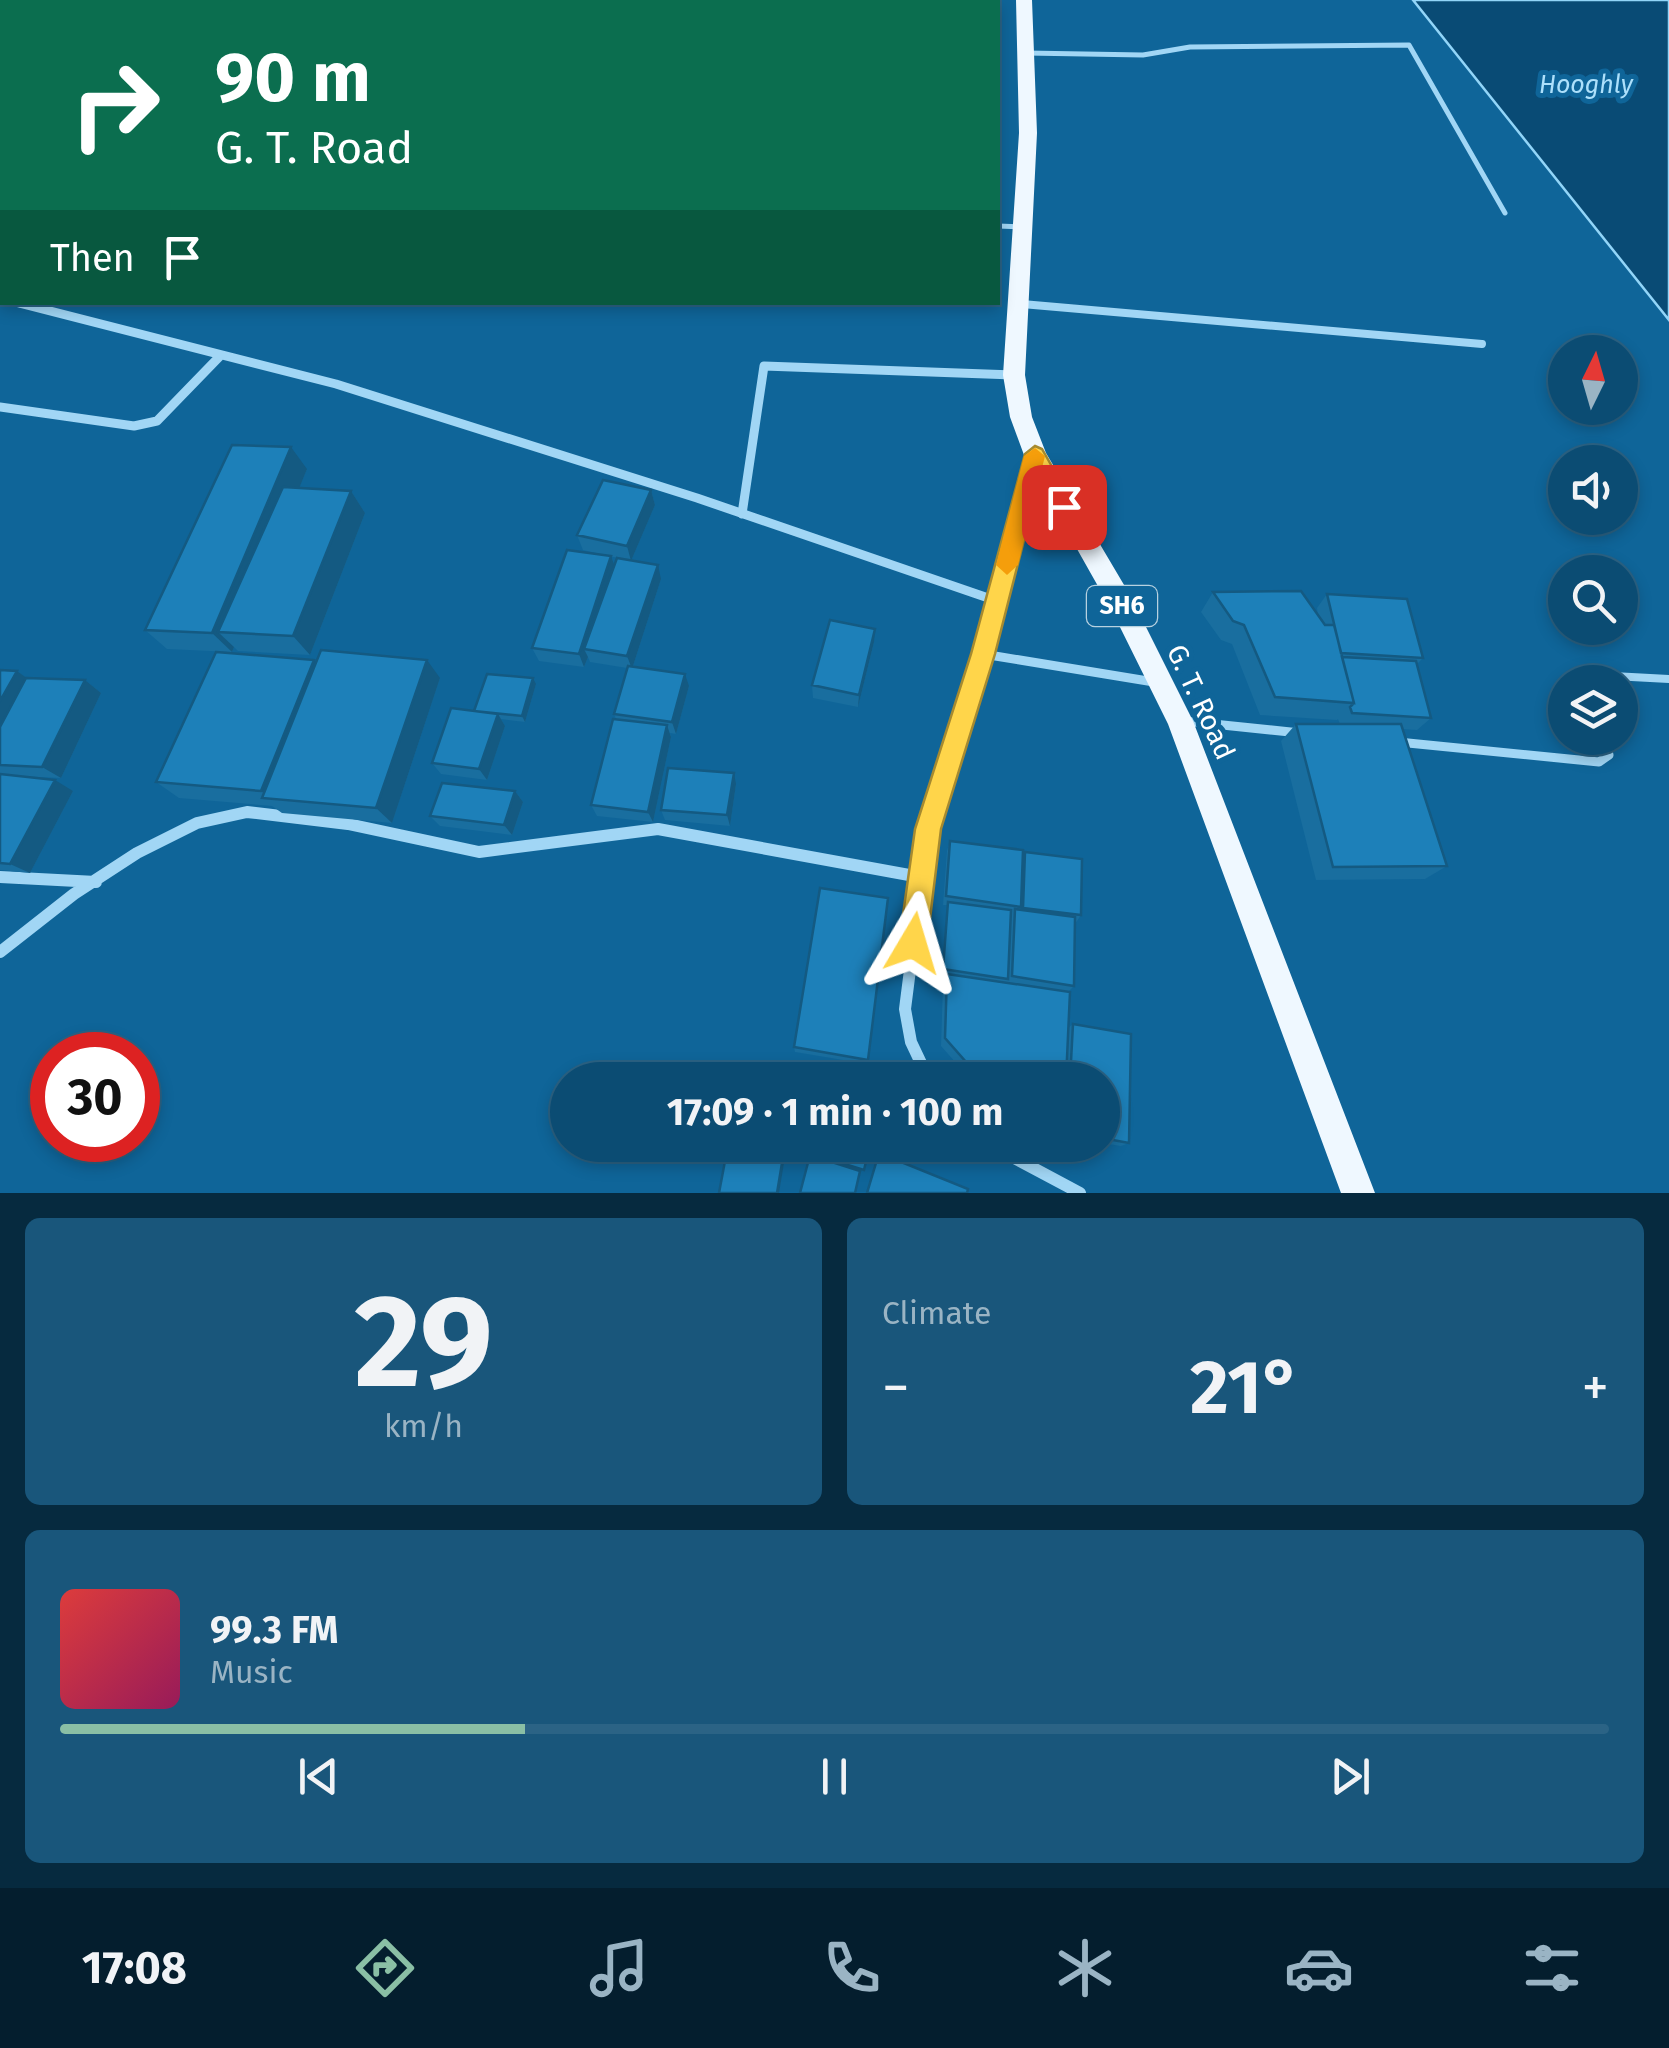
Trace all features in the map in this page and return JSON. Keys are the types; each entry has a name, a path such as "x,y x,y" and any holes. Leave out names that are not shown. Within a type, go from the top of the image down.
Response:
{"main road":[{"name":"G. T. Road","path":"1024,0 1028,133 1010,226 1017,304 1014,375 1021,417 1035,454 1120,603 1180,721 1358,1193"}],"street":[{"path":"26,305 336,384 998,601"},
{"path":"0,407 134,426 151,425 221,355"},
{"path":"742,514 764,366 1014,375"},
{"path":"920,1062 911,1042 905,1009 920,877 938,790 983,654 1035,454"},
{"path":"983,654 1160,683"},
{"path":"0,952 24,931 180,829 222,814 274,813 479,852 502,852 622,829 676,831 920,877"},
{"path":"0,877 96,882"},
{"path":"1022,1162 1080,1193"}],"lane":[{"path":"1026,53 1143,55 1190,48 1409,45 1505,213"},
{"path":"1017,304 1482,344"},
{"path":"1638,677 1669,679"},
{"path":"1180,721 1316,734"},
{"path":"1393,742 1600,762 1609,755"}],"water":[{"name":"Hooghly","path":"1413,0 1669,0 1669,320"}],"building":[{"path":"232,445 291,447 212,633 145,630"},
{"path":"603,480 651,490 627,546 577,535"},
{"path":"283,487 351,491 293,636 218,632"},
{"path":"567,550 611,556 579,654 532,648"},
{"path":"617,558 658,565 627,656 584,649"},
{"path":"1301,591 1325,625 1334,625 1354,703 1275,697 1244,625 1233,621 1213,592"},
{"path":"1327,594 1407,599 1423,658 1341,653"},
{"path":"830,620 875,629 859,695 812,685"},
{"path":"321,650 427,660 376,808 262,798"},
{"path":"216,652 314,660 261,791 156,782"},
{"path":"1342,657 1416,661 1431,718 1352,713 1350,707 1354,703"},
{"path":"628,666 685,674 672,722 614,714"},
{"path":"0,670 17,671 0,701"},
{"path":"487,674 533,678 522,716 474,711"},
{"path":"26,678 85,680 42,767 0,765 0,727"},
{"path":"451,708 498,714 479,769 432,763"},
{"path":"613,719 667,725 648,812 591,805"},
{"path":"1296,724 1401,724 1447,866 1333,867"},
{"path":"668,768 734,773 727,815 661,810"},
{"path":"0,774 55,780 10,864 0,863"},
{"path":"442,783 515,791 504,825 430,816"},
{"path":"950,841 1023,850 1021,907 946,896"},
{"path":"1025,852 1082,859 1081,915 1023,908"},
{"path":"820,888 888,898 868,1060 794,1047"},
{"path":"948,902 1011,910 1008,979 943,969"},
{"path":"1015,909 1075,917 1074,986 1012,976"},
{"path":"947,974 1070,992 1067,1062 966,1062 945,1038"},
{"path":"1073,1024 1131,1034 1129,1143 1120,1141 1120,1062 1071,1062"},
{"path":"725,1162 782,1162 777,1193 719,1193"},
{"path":"808,1162 832,1162 860,1171 855,1193 800,1193"},
{"path":"838,1162 866,1162 864,1170"},
{"path":"876,1162 901,1162 968,1189 967,1193 867,1193"}],"slow traffic":[{"path":"1007,565 1035,456"}],"route":[{"path":"913,943 928,829 983,654 1035,454 1064,507"}]}
